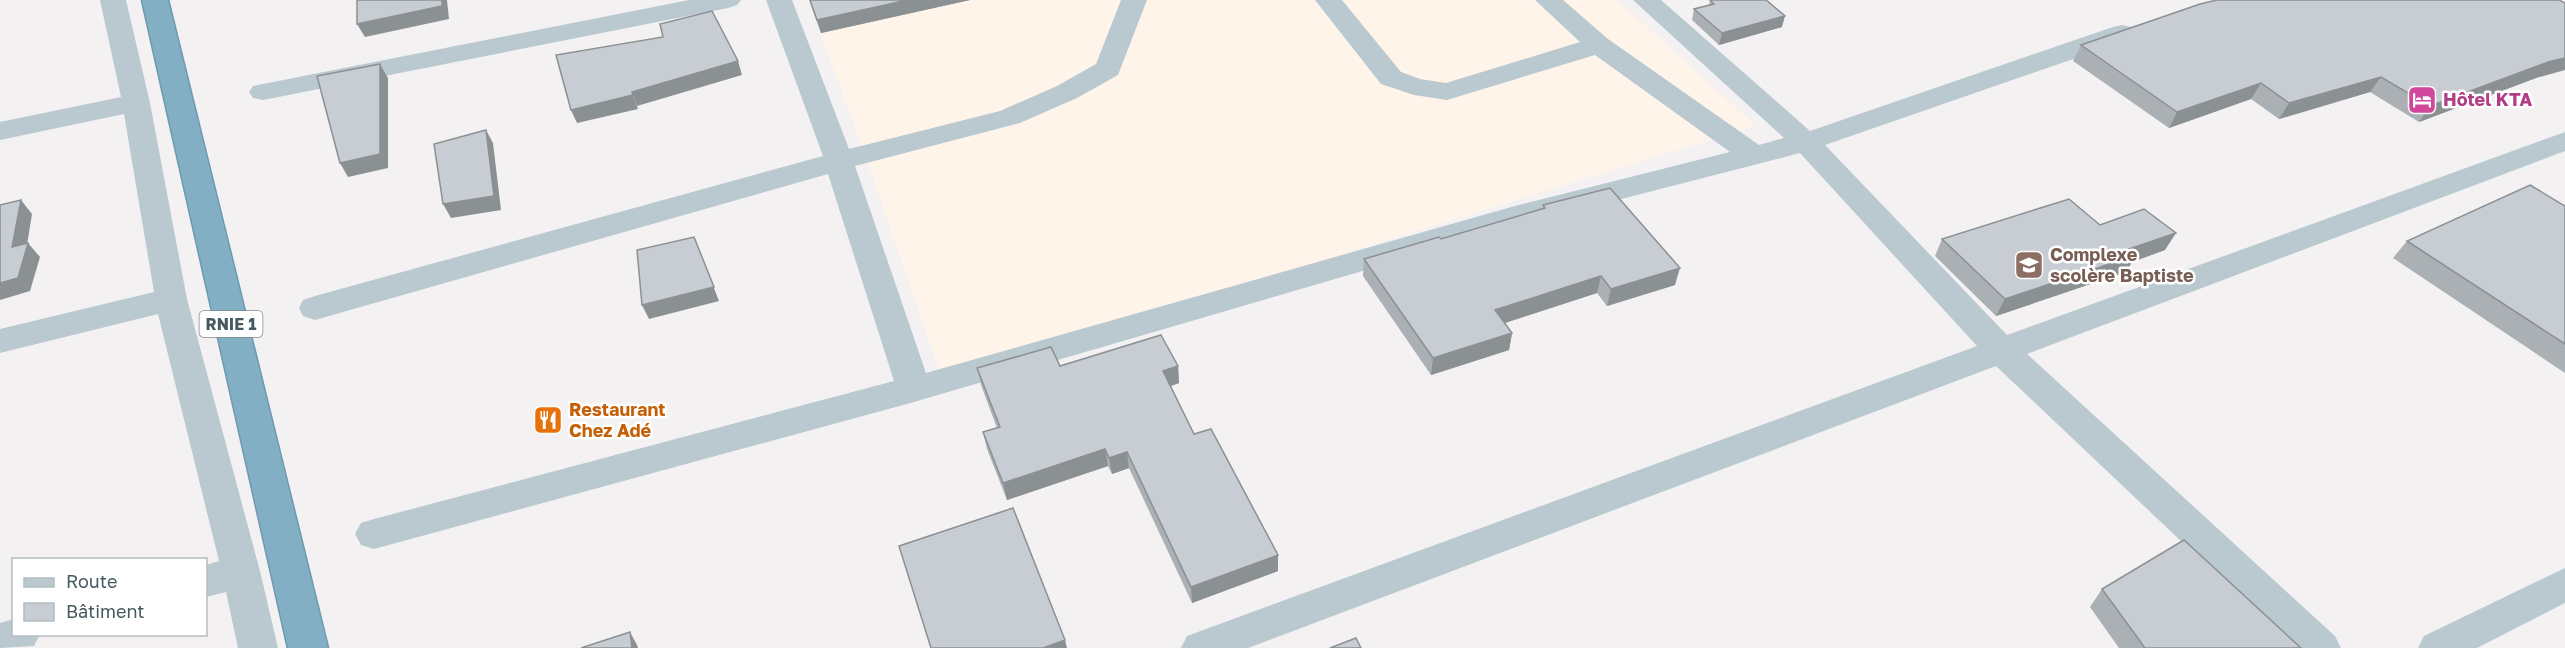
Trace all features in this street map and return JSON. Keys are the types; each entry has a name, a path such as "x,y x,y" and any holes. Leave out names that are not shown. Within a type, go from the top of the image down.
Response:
{"highway":[{"name":"RNIE 1","path":"155,0 308,648"}],"street":[{"path":"113,0 136,103 223,576 258,648"},
{"path":"263,92 728,0"},
{"path":"778,0 839,161 914,389"},
{"path":"315,308 839,161 1010,117 1067,92 1108,69 1134,0"},
{"path":"1328,0 1391,78 1414,87 1447,92 1599,45"},
{"path":"1548,0 1599,45 1754,155"},
{"path":"1646,0 1806,142 2002,351 2321,648"},
{"path":"374,534 914,389 1515,216 1806,142 2151,23"},
{"path":"0,131 136,103"},
{"path":"1201,648 2565,141"},
{"path":"0,341 171,299"},
{"path":"2438,648 2565,584"}],"shaded area":[{"path":"808,0 1617,0 1756,126 942,378 865,155"}],"building":[{"path":"357,0 442,0 442,6 357,24"},
{"path":"810,0 908,0 817,20"},
{"path":"1710,0 1766,0 1785,16 1722,33 1694,9 1714,4"},
{"path":"2217,0 2559,0 2565,3 2565,58 2548,62 2430,106 2381,77 2289,103 2261,83 2177,112 2081,45"},
{"path":"712,11 738,61 632,92 633,95 571,110 556,55 663,37 660,24"},
{"path":"380,64 380,154 340,163 317,76"},
{"path":"486,130 494,196 443,204 434,144"},
{"path":"2530,185 2565,206 2565,344 2407,241"},
{"path":"1610,188 1680,268 1611,289 1601,276 1495,310 1512,333 1433,358 1364,259 1545,208 1543,205"},
{"name":"Complexe scolère Baptiste","path":"2069,199 2100,225 2144,209 2176,233 2129,249 2136,255 2005,299 1942,239"},
{"path":"21,200 12,247 28,243 18,278 0,283 0,205"},
{"path":"694,237 714,287 642,305 637,250"},
{"path":"1161,335 1178,366 1163,371 1194,434 1211,429 1278,555 1191,587 1127,452 1109,458 1105,449 1003,483 983,432 1000,427 977,368 1051,347 1060,366"},
{"path":"1013,508 1065,640 1043,648 931,648 899,546"},
{"path":"2184,540 2301,648 2145,648 2102,589"},
{"path":"630,632 632,648 581,648"},
{"path":"1356,638 1361,648 1330,648"}],"place":[{"name":"Hôtel KTA","path":"2422,100"},
{"name":"Complexe scolère Baptiste","path":"2029,265"},
{"name":"Restaurant Chez Adé","path":"548,420"}]}
